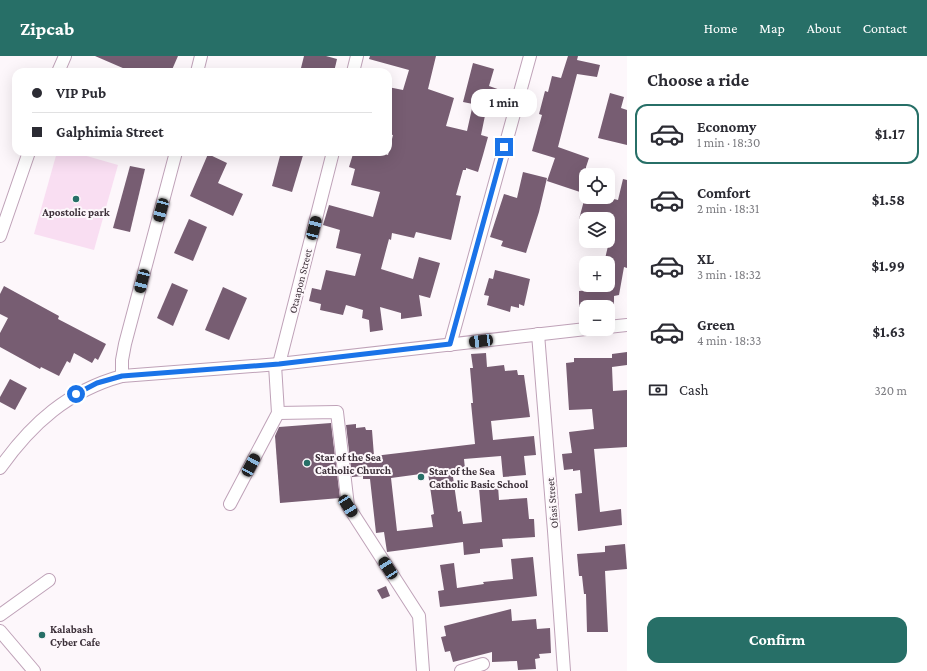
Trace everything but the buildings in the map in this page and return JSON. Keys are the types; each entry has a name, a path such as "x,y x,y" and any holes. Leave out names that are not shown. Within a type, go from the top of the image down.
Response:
{"street":[{"path":"60,68 65,56"},
{"path":"198,68 202,56"},
{"path":"354,68 357,56"},
{"path":"450,344 530,56"},
{"path":"0,236 28,156"},
{"path":"122,376 122,360 125,344 175,156"},
{"name":"Otaapon Street","path":"278,412 277,364 332,156"},
{"path":"615,326 627,325"},
{"path":"0,468 28,434 52,411 76,394 97,383 122,376 277,364 579,330"},
{"name":"Ofasi Street","path":"538,334 554,523 564,671"},
{"path":"230,504 278,412 337,412 348,506 419,616 423,671"},
{"path":"0,615 49,580"},
{"path":"0,631 34,671"},
{"path":"461,671 483,664"}],"shaded area":[{"name":"Apostolic park","path":"56,156 87,156 118,165 94,250 34,234"}],"place":[{"name":"Apostolic park","path":"76,199"},
{"name":"Star of the Sea Catholic Church","path":"307,463"},
{"name":"Star of the Sea Catholic Basic School","path":"421,477"},
{"name":"Kalabash Cyber Cafe","path":"42,635"}],"route":[{"path":"76,394 97,383 122,376 279,364 450,344 504,147"}]}
